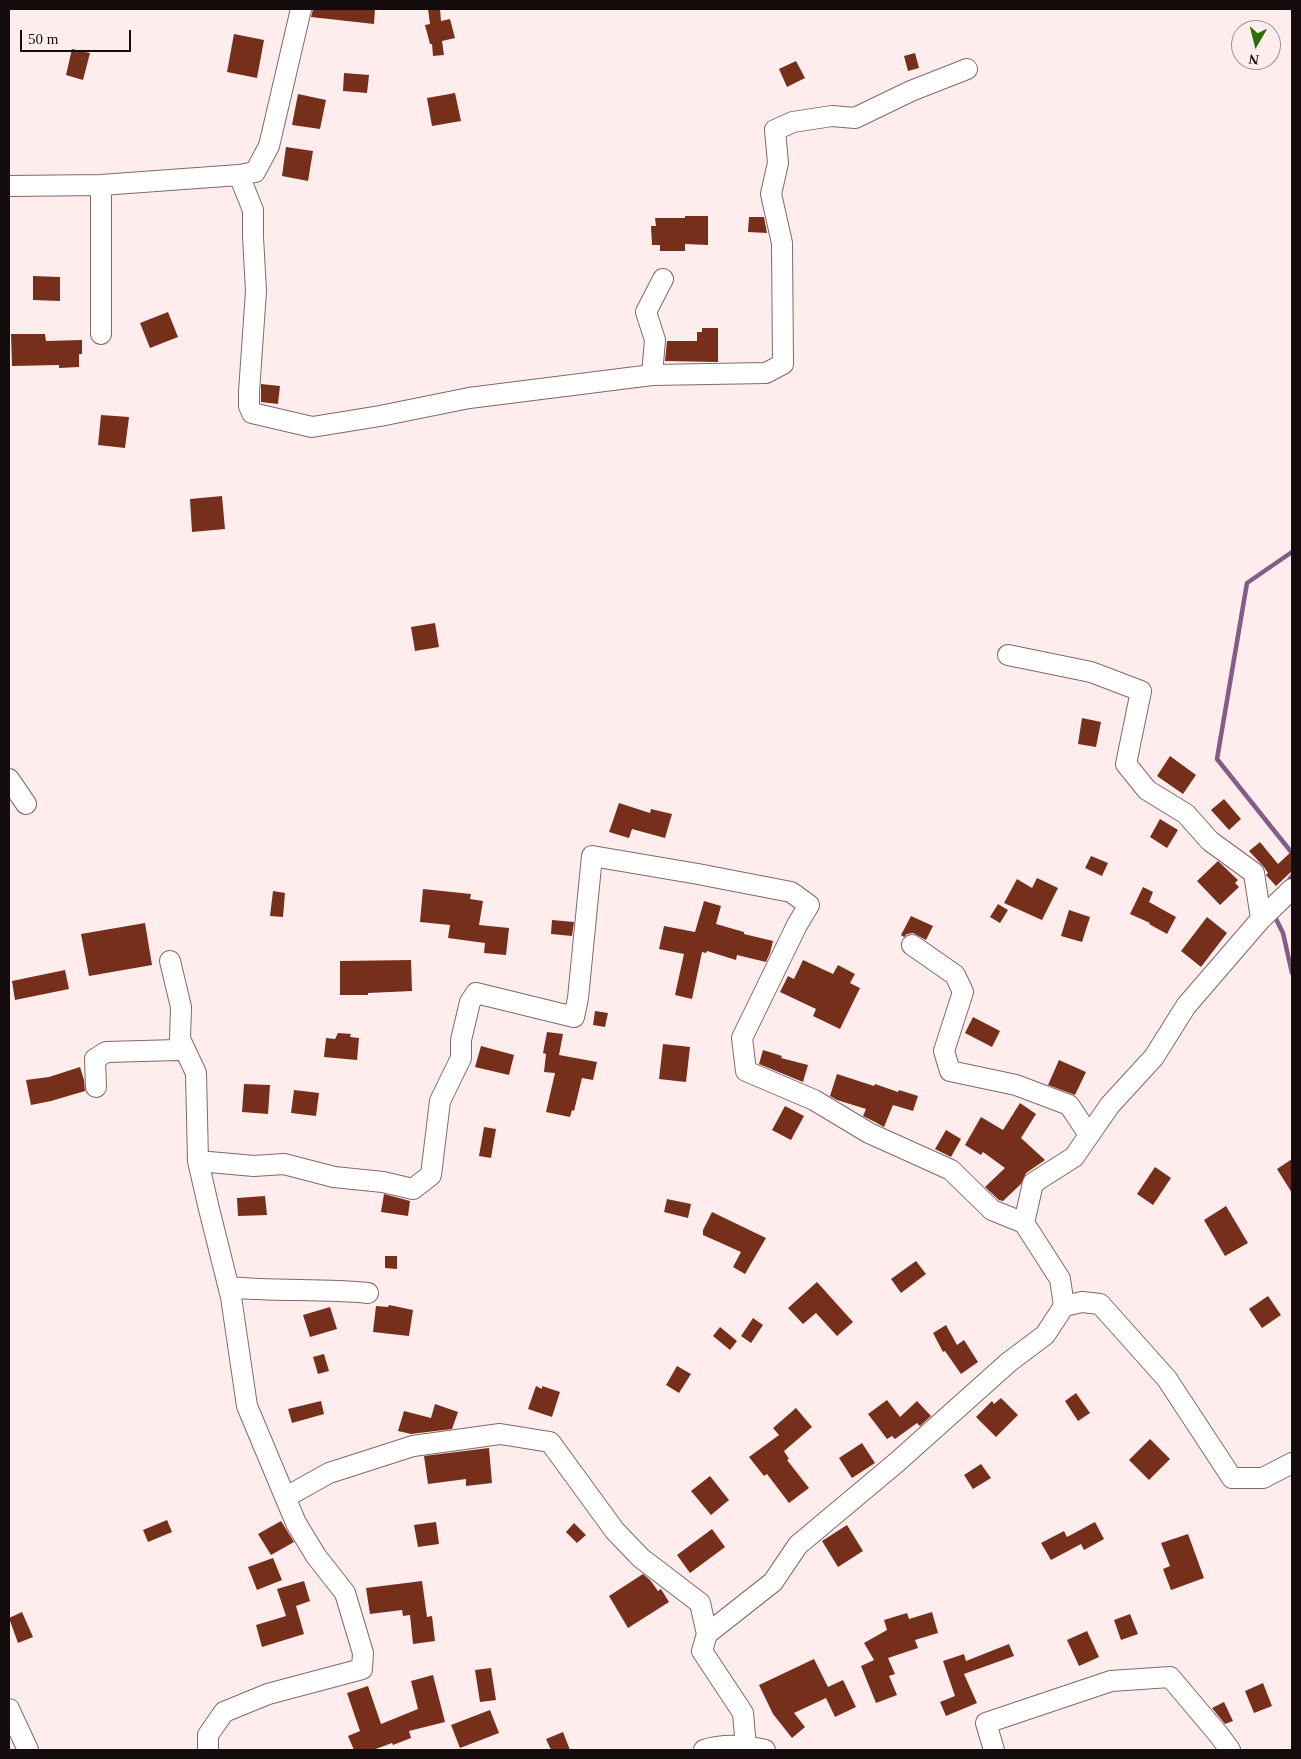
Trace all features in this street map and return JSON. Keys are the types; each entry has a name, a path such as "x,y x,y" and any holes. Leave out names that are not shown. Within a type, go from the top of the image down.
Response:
{"street":[{"path":"9,186 101,185 239,175 255,172 269,146 301,9"},
{"path":"239,175 253,210 256,291 249,392 249,406 252,413 312,427 380,416 469,398 652,375 766,373 783,364 782,243 771,194 778,163 775,130 793,122 832,116 855,118 911,91 967,68"},
{"path":"101,185 101,334"},
{"path":"652,375 655,340 646,312 663,279"},
{"path":"1008,655 1091,672 1141,691 1126,764 1147,790 1186,814 1210,841 1254,873 1261,919"},
{"path":"9,779 26,804"},
{"path":"198,1161 254,1166 284,1164 334,1177 388,1182 413,1188 431,1175 440,1101 461,1058 462,1040 470,1002 476,993 574,1016 578,998 592,856 791,892 810,905 797,925 742,1038 746,1071 814,1100 868,1133 951,1170 992,1210 1024,1223 1060,1279 1064,1306 1045,1335 1009,1362 896,1463 798,1544 773,1582 707,1634"},
{"path":"1024,1223 1033,1183 1074,1157 1110,1105 1154,1057 1186,1006 1261,919 1292,889"},
{"path":"912,945 955,975 963,992 944,1051 950,1070 1016,1085 1069,1105 1089,1135"},
{"path":"96,1087 95,1059 106,1052 178,1050 181,1007 170,961"},
{"path":"180,1039 196,1073 198,1161 229,1288 247,1406 296,1523 316,1556 345,1593 363,1653 362,1669 268,1694 224,1712 208,1735 208,1750"},
{"path":"229,1288 340,1290 368,1293"},
{"path":"1064,1306 1082,1302 1100,1304 1166,1379 1232,1478 1263,1478 1292,1463"},
{"path":"286,1497 329,1473 413,1446 500,1434 550,1442 615,1531 641,1558 700,1603 707,1634 702,1651 744,1713 756,1748 712,1748 704,1750"},
{"path":"994,1750 986,1723 1111,1681 1170,1677 1219,1734 1230,1750"},
{"path":"9,1709 28,1750"}],"building":[{"path":"313,9 375,9 374,24 311,17"},
{"path":"428,9 440,9 441,21 450,19 455,38 442,41 444,55 433,56 432,44 430,44 425,25 430,24"},
{"path":"234,34 264,40 257,78 227,72"},
{"path":"72,49 90,53 83,80 66,75"},
{"path":"915,53 919,68 908,71 904,56"},
{"path":"796,61 805,78 787,87 779,69"},
{"path":"344,73 369,75 367,93 343,91"},
{"path":"455,93 461,121 432,126 427,98"},
{"path":"298,94 326,100 320,129 292,125"},
{"path":"286,147 313,151 308,181 282,176"},
{"path":"685,216 708,216 708,245 685,244 685,251 660,251 660,245 652,245 651,226 656,226 655,218 685,218"},
{"path":"749,217 764,217 767,233 748,232"},
{"path":"33,276 60,277 60,301 33,300"},
{"path":"168,312 178,337 150,348 140,323"},
{"path":"702,328 718,328 718,362 665,361 667,341 697,341 697,332 702,332"},
{"path":"11,334 45,334 46,341 82,340 82,354 79,354 79,367 59,368 59,365 12,366"},
{"path":"261,384 280,386 278,404 261,402"},
{"path":"101,415 129,417 125,448 98,445"},
{"path":"222,496 225,529 192,532 190,499"},
{"path":"435,623 439,647 415,651 411,627"},
{"path":"1082,718 1101,722 1096,747 1078,744"},
{"path":"1170,756 1196,775 1183,794 1157,776"},
{"path":"1224,799 1241,819 1229,830 1211,810"},
{"path":"619,803 650,813 651,809 672,814 665,838 632,829 629,838 609,832"},
{"path":"1160,819 1178,830 1167,848 1150,837"},
{"path":"1260,842 1278,864 1292,851 1292,871 1276,886 1266,875 1268,873 1264,867 1249,851"},
{"path":"1091,856 1108,863 1102,876 1085,868"},
{"path":"1218,861 1238,880 1235,883 1239,887 1220,905 1197,881"},
{"path":"1037,878 1058,888 1042,920 1004,903 1017,879 1032,888"},
{"path":"1143,887 1153,892 1149,902 1176,917 1167,934 1150,923 1130,914"},
{"path":"423,889 471,894 470,899 483,901 479,925 509,928 506,955 484,953 485,943 448,938 450,925 420,922"},
{"path":"273,891 285,893 283,917 270,916"},
{"path":"704,901 721,906 716,924 744,932 744,934 773,941 766,962 737,955 736,960 707,951 706,953 702,952 692,999 675,995 684,954 659,949 664,926 695,932"},
{"path":"998,904 1008,910 1000,923 990,917"},
{"path":"1069,910 1090,917 1082,942 1061,936"},
{"path":"911,916 933,926 926,940 913,933 907,934 904,937 901,935"},
{"path":"1207,917 1227,933 1201,967 1181,951"},
{"path":"552,920 574,922 572,936 551,934"},
{"path":"145,923 152,965 89,976 81,934"},
{"path":"411,960 412,991 368,993 368,995 340,995 340,961"},
{"path":"803,960 833,974 838,965 855,974 850,983 860,988 840,1029 813,1016 816,1009 780,992 788,976 794,979"},
{"path":"65,970 69,989 15,1000 12,981"},
{"path":"595,1011 608,1013 605,1027 593,1025"},
{"path":"973,1017 1000,1031 992,1047 965,1033"},
{"path":"547,1032 563,1034 559,1055 597,1062 593,1080 582,1078 574,1111 572,1110 570,1117 546,1112 555,1073 544,1072 546,1054 543,1053"},
{"path":"338,1033 351,1034 350,1037 359,1038 357,1060 324,1057 326,1038 335,1039"},
{"path":"663,1044 690,1047 686,1082 659,1079"},
{"path":"481,1046 514,1055 509,1075 475,1067"},
{"path":"763,1050 782,1056 781,1058 808,1065 803,1082 759,1064"},
{"path":"1059,1060 1086,1072 1075,1095 1048,1085"},
{"path":"80,1067 85,1091 31,1105 26,1080 49,1077"},
{"path":"837,1074 874,1086 875,1084 898,1092 899,1090 918,1096 913,1111 893,1105 884,1127 863,1116 866,1109 830,1096"},
{"path":"244,1084 270,1085 268,1114 242,1112"},
{"path":"294,1090 319,1093 316,1116 291,1113"},
{"path":"1020,1103 1036,1114 1021,1138 1045,1160 1026,1173 1021,1184 1003,1201 999,1200 985,1187 1005,1168 983,1152 981,1155 965,1145 981,1117 1003,1130"},
{"path":"785,1106 804,1116 791,1140 772,1130"},
{"path":"484,1127 496,1129 491,1158 479,1156"},
{"path":"946,1130 961,1139 951,1157 935,1149"},
{"path":"1292,1159 1292,1193 1277,1169"},
{"path":"1155,1167 1171,1178 1153,1205 1137,1194"},
{"path":"384,1194 410,1201 408,1216 381,1212"},
{"path":"265,1196 267,1215 238,1216 237,1198"},
{"path":"667,1199 691,1204 688,1218 664,1212"},
{"path":"1226,1206 1248,1243 1225,1256 1204,1220"},
{"path":"712,1212 766,1238 745,1274 733,1267 741,1252 703,1235 703,1230"},
{"path":"385,1256 397,1256 397,1269 385,1268"},
{"path":"916,1261 926,1274 901,1293 891,1279"},
{"path":"817,1282 853,1322 837,1336 816,1313 803,1324 788,1308"},
{"path":"1268,1296 1281,1315 1262,1328 1249,1309"},
{"path":"389,1305 413,1310 409,1336 373,1332 376,1306 388,1307"},
{"path":"330,1307 337,1329 310,1337 303,1315"},
{"path":"753,1318 763,1325 751,1343 741,1336"},
{"path":"946,1325 957,1345 964,1340 978,1362 961,1374 945,1351 943,1352 933,1333"},
{"path":"720,1327 737,1341 730,1350 713,1336"},
{"path":"324,1354 329,1371 318,1374 313,1357"},
{"path":"677,1366 691,1374 679,1393 666,1385"},
{"path":"536,1386 560,1392 552,1417 528,1409"},
{"path":"1076,1393 1090,1413 1078,1421 1065,1401"},
{"path":"1001,1398 1018,1415 996,1437 976,1417 992,1401 994,1404"},
{"path":"887,1400 900,1417 917,1401 931,1416 920,1426 917,1423 895,1439 892,1436 887,1439 868,1414"},
{"path":"321,1401 324,1414 292,1423 288,1409"},
{"path":"435,1404 458,1412 452,1429 411,1434 398,1431 404,1411 431,1418"},
{"path":"796,1408 812,1427 784,1451 789,1459 787,1460 809,1488 789,1503 767,1474 764,1476 749,1457 779,1435 773,1428"},
{"path":"1150,1439 1170,1459 1149,1480 1129,1460"},
{"path":"862,1443 875,1463 852,1478 839,1458"},
{"path":"489,1448 492,1483 466,1486 466,1479 428,1484 424,1456"},
{"path":"981,1464 991,1478 973,1489 964,1475"},
{"path":"710,1476 729,1500 711,1515 691,1491"},
{"path":"167,1520 172,1532 148,1542 143,1530"},
{"path":"281,1521 294,1542 271,1555 258,1534"},
{"path":"436,1522 439,1544 418,1547 414,1525"},
{"path":"1095,1522 1104,1539 1084,1550 1081,1544 1051,1560 1041,1543 1064,1531 1067,1537"},
{"path":"574,1523 586,1535 577,1543 566,1532"},
{"path":"847,1525 863,1551 838,1567 822,1541"},
{"path":"712,1529 725,1547 690,1573 677,1555"},
{"path":"1188,1534 1204,1578 1171,1590 1163,1569 1170,1566 1161,1543"},
{"path":"273,1558 282,1580 257,1590 248,1567"},
{"path":"643,1574 658,1591 661,1589 669,1602 628,1628 609,1596"},
{"path":"304,1581 310,1601 296,1606 304,1634 262,1647 256,1625 286,1616 277,1589"},
{"path":"422,1581 427,1617 432,1616 435,1641 413,1644 410,1615 403,1616 402,1610 370,1614 366,1588"},
{"path":"22,1612 33,1637 18,1643 9,1618"},
{"path":"932,1612 938,1633 915,1640 918,1648 888,1658 895,1674 889,1676 897,1695 876,1703 861,1666 874,1660 864,1643 887,1630 884,1620 907,1613 909,1619"},
{"path":"1130,1614 1138,1634 1121,1640 1114,1620"},
{"path":"1087,1631 1099,1657 1079,1666 1067,1640"},
{"path":"1009,1644 1014,1656 964,1674 977,1703 946,1716 940,1702 955,1696 943,1661 964,1654 966,1661"},
{"path":"814,1659 828,1687 843,1680 856,1707 835,1717 826,1698 794,1713 805,1727 792,1738 773,1714 759,1685"},
{"path":"491,1668 496,1700 480,1702 475,1670"},
{"path":"433,1675 445,1722 409,1731 411,1738 393,1745 392,1743 373,1750 354,1750 348,1736 360,1731 347,1693 368,1686 381,1724 418,1709 411,1681"},
{"path":"1263,1683 1272,1706 1254,1713 1245,1691"},
{"path":"1224,1702 1233,1721 1225,1724 1212,1708"},
{"path":"490,1710 499,1733 460,1748 451,1725"},
{"path":"563,1732 570,1750 551,1750 546,1739"}],"waterway":[{"path":"1292,552 1247,583 1217,759 1292,853"},
{"path":"1286,884 1292,876"},
{"path":"1274,915 1283,933 1292,973"}]}
